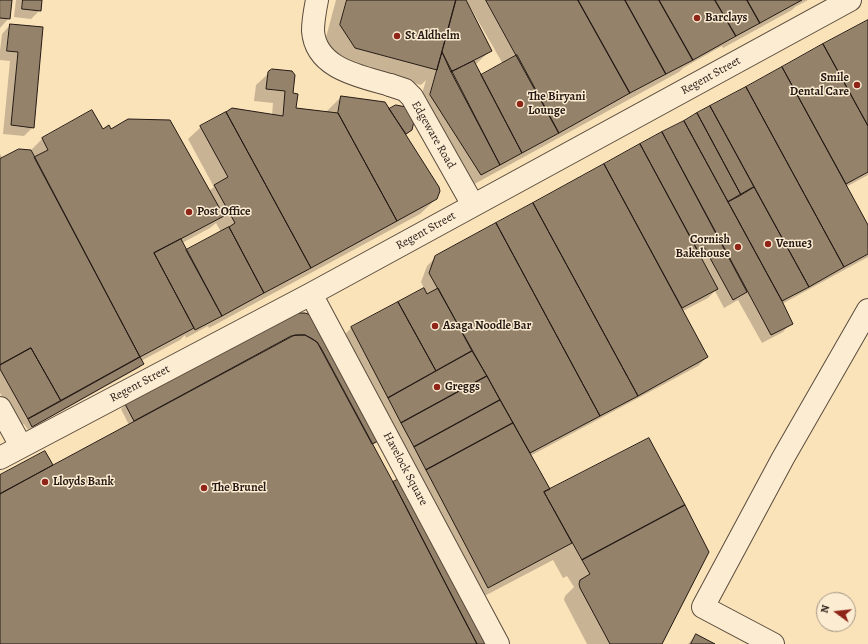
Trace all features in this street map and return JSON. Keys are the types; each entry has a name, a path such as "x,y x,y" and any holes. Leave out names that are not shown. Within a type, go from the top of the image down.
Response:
{"street":[{"name":"Edgeware Road","path":"317,0 313,31 321,54 339,68 409,92 473,205"},
{"name":"Regent Street","path":"0,458 311,294 850,0"},
{"name":"Havelock Square","path":"311,294 498,644"},
{"path":"773,644 704,607 783,458 868,310"},
{"path":"0,408 21,446"}],"building":[{"path":"0,0 12,0 10,19 0,18"},
{"path":"23,0 42,0 41,11 22,9"},
{"name":"St Aldhelm","path":"347,0 456,0 437,70 355,48 340,25"},
{"path":"456,0 466,0 492,51 451,72 442,52"},
{"path":"486,0 578,0 630,93 559,133"},
{"path":"578,0 625,0 666,74 630,93"},
{"path":"625,0 659,0 693,60 666,74"},
{"name":"Barclays","path":"659,0 715,0 736,36 693,60"},
{"path":"715,0 747,0 760,23 736,36"},
{"path":"747,0 802,0 760,23"},
{"name":"Smile Dental Care","path":"868,20 868,126 823,44"},
{"path":"10,24 43,27 34,128 11,125 18,52 7,51"},
{"path":"823,44 868,126 868,172 846,184 782,67"},
{"path":"442,52 500,165 481,175 430,95"},
{"name":"The Biryani Lounge","path":"517,55 559,133 522,153 481,75"},
{"path":"474,61 522,153 500,165 451,72"},
{"path":"782,67 868,225 868,254 844,267 746,87"},
{"path":"272,69 292,71 295,75 293,93 298,94 296,108 338,113 397,221 311,268 226,112 232,108 283,116 285,91 266,89 268,72"},
{"path":"746,87 844,267 809,287 710,106"},
{"path":"341,96 385,102 439,187 440,191 437,199 397,221 338,113"},
{"path":"396,105 406,107 414,121 412,130 406,134 389,109"},
{"path":"710,106 754,187 741,195 697,113"},
{"path":"92,110 103,129 109,125 111,129 128,119 170,120 224,216 154,253 194,328 140,357 34,157 48,150 42,138"},
{"path":"226,112 311,268 264,293 229,227 235,223 214,185 228,177 200,126"},
{"path":"697,113 741,195 728,202 684,121"},
{"name":"Cornish Bakehouse","path":"684,121 793,324 771,335 662,132"},
{"path":"662,132 747,292 733,300 704,247 698,251 640,144"},
{"path":"640,144 718,289 682,308 604,164"},
{"path":"19,149 31,150 140,357 61,401 31,348 0,365 0,159"},
{"path":"604,164 708,357 638,396 533,203"},
{"name":"Venue3","path":"754,187 809,287 782,301 728,202"},
{"path":"533,203 638,396 600,416 496,223"},
{"path":"496,223 600,416 530,453 429,273 435,256"},
{"path":"229,227 264,293 222,316 186,250"},
{"path":"181,239 222,316 195,330 154,253"},
{"name":"Asaga Noodle Bar","path":"424,288 427,294 438,288 472,351 436,371 398,302"},
{"path":"398,302 436,371 388,398 351,327"},
{"path":"296,313 305,313 314,316 386,437 372,444 317,342 305,335 291,336 134,421 125,404"},
{"name":"The Brunel","path":"295,335 305,335 311,338 317,342 321,348 393,482 477,644 0,644 0,494"},
{"path":"31,348 61,401 28,419 0,369 0,365"},
{"name":"Greggs","path":"472,351 487,376 401,423 388,398"},
{"path":"140,357 144,364 32,427 28,419"},
{"path":"487,376 500,400 414,447 401,423"},
{"path":"500,400 513,423 426,470 414,447"},
{"path":"513,423 550,489 544,492 572,543 488,588 426,470"},
{"path":"649,438 685,505 582,560 544,492"},
{"path":"45,451 53,465 0,494 0,475"},
{"path":"405,476 492,644 477,644 456,604 393,482"},
{"path":"685,505 709,552 662,644 610,644 580,588 580,580 590,574 582,560"},
{"path":"696,634 715,644 691,644"}],"place":[{"name":"Barclays","path":"697,18"},
{"name":"St Aldhelm","path":"397,36"},
{"name":"Smile Dental Care","path":"857,85"},
{"name":"The Biryani Lounge","path":"520,104"},
{"name":"Post Office","path":"189,212"},
{"name":"Venue3","path":"768,244"},
{"name":"Cornish Bakehouse","path":"738,247"},
{"name":"Asaga Noodle Bar","path":"435,326"},
{"name":"Greggs","path":"437,387"},
{"name":"Lloyds Bank","path":"45,482"},
{"name":"The Brunel","path":"204,488"}]}
